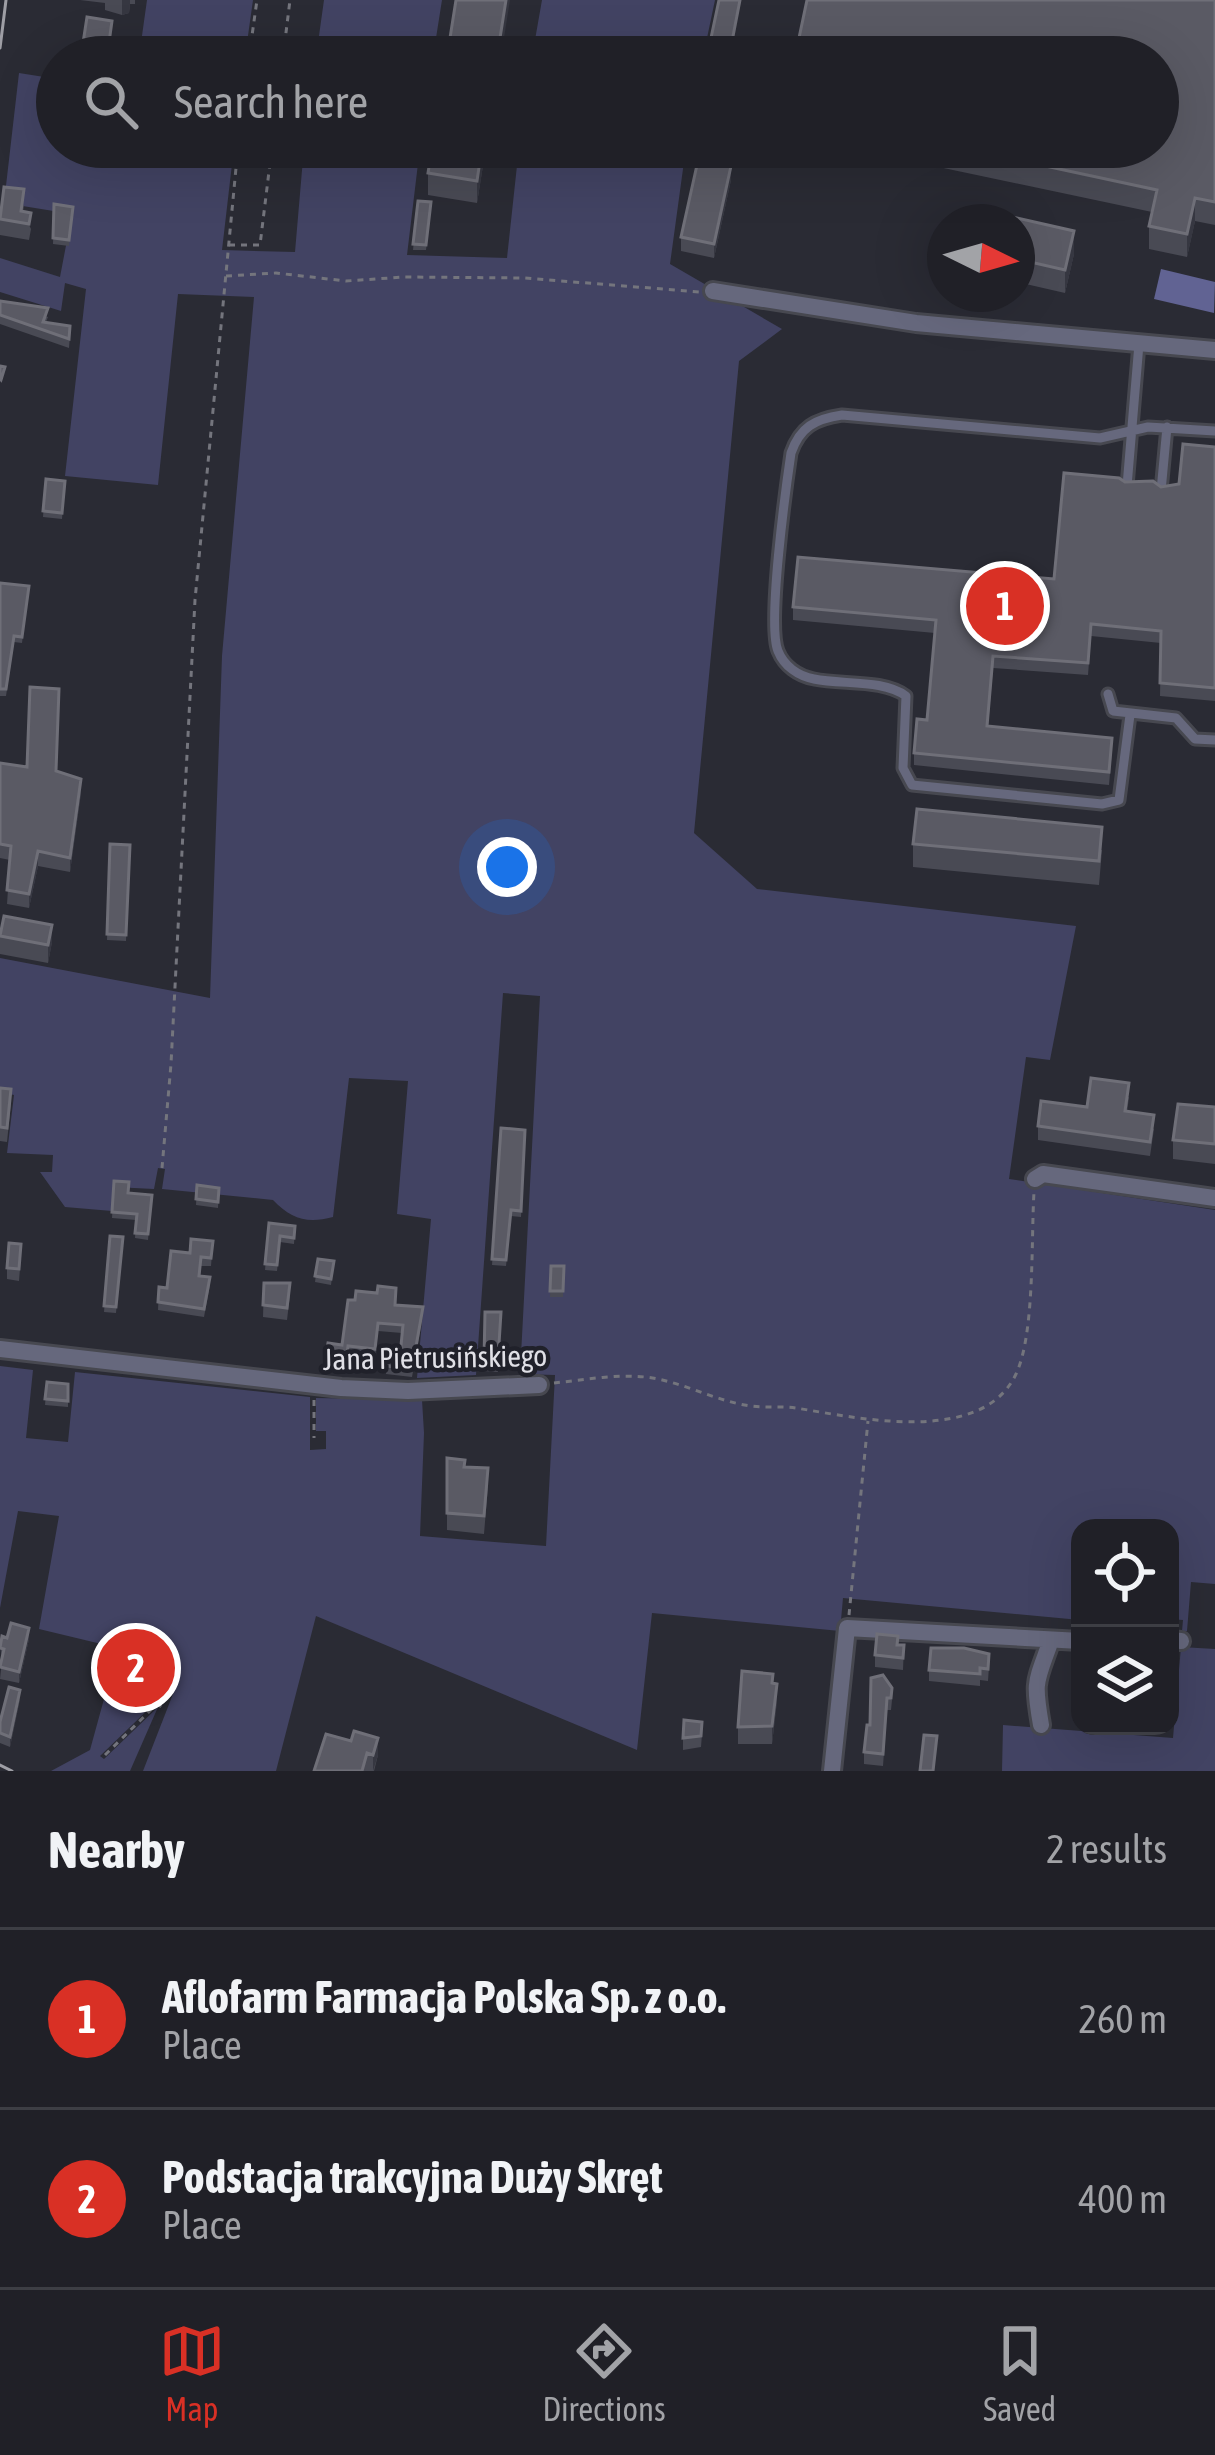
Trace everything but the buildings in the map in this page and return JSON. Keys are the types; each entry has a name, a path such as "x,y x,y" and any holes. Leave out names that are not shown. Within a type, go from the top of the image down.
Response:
{"street":[{"path":"713,291 916,323 1215,350"},
{"path":"1035,1179 1042,1174 1215,1198"},
{"name":"Jana Pietrusińskiego","path":"0,1349 341,1388 429,1390 539,1384"},
{"path":"832,1771 847,1628 1071,1641"},
{"path":"1041,1725 1037,1670 1051,1640"}],"lane":[{"path":"1127,486 1139,344"},
{"path":"1130,715 1119,800 1102,804 912,785 903,768 906,696 891,689 799,674 778,652 775,621 791,453 813,422 856,415 1100,438 1132,429 1215,431"},
{"path":"1161,491 1167,427"},
{"path":"1108,694 1113,711 1176,718 1195,739 1215,740"}],"path":[{"path":"252,36 256,0"},
{"path":"286,36 290,0"},
{"path":"162,1168 195,599 236,168"},
{"path":"228,247 260,245 269,168"},
{"path":"226,276 276,273 346,281 524,278 713,291"},
{"name":"Jana Pietrusińskiego","path":"539,1384 641,1377 752,1406 868,1419 946,1420 968,1414 994,1400 1014,1380 1024,1354 1035,1179"},
{"path":"313,1398 314,1438"},
{"path":"847,1628 868,1419"},
{"path":"105,1755 157,1704 164,1708"}],"shaded area":[{"path":"147,0 253,0 248,36 142,36"},
{"path":"324,0 442,0 436,36 319,36"},
{"path":"542,0 715,0 707,36 536,36"},
{"path":"19,73 36,76 36,168 232,168 222,250 295,252 302,168 417,168 407,255 507,258 517,168 683,168 670,264 782,329 739,361 694,833 757,889 1076,926 1050,1060 1026,1057 1009,1179 1215,1210 1215,1584 1191,1582 1187,1631 1182,1631 1183,1620 1179,1620 1179,1519 1071,1519 1071,1619 843,1598 840,1631 652,1613 637,1750 316,1616 276,1771 143,1771 179,1669 124,1656 119,1676 146,1682 144,1695 162,1696 100,1756 104,1759 158,1707 130,1771 51,1771 90,1750 118,1648 39,1629 59,1516 18,1511 0,1608 0,1366 33,1370 26,1438 68,1442 75,1372 310,1397 310,1450 326,1449 326,1431 316,1431 316,1398 422,1400 420,1536 546,1546 555,1375 520,1374 540,996 503,993 476,1375 417,1378 431,1219 397,1214 408,1081 349,1078 333,1217 324,1219 300,1218 273,1200 162,1189 165,1169 158,1168 154,1189 114,1187 112,1211 65,1207 40,1172 52,1172 53,1155 7,1153 14,1095 0,1092 0,958 210,998 222,656 254,297 178,294 158,485 65,476 86,289 65,283 61,311 0,292 0,258 60,277 72,214 4,203"},
{"path":"1161,269 1215,282 1214,313 1154,299"},
{"path":"1181,1647 1215,1649 1215,1771 1002,1771 1003,1725 1071,1730 1071,1735 1179,1735"}],"tram line":[{"path":"0,48 6,0"},
{"path":"0,1765 12,1771"}],"place":[{"name":"Aflofarm Farmacja Polska Sp. z o.o.","path":"1005,606"},
{"name":"Podstacja trakcyjna Duży Skręt","path":"136,1668"}]}
